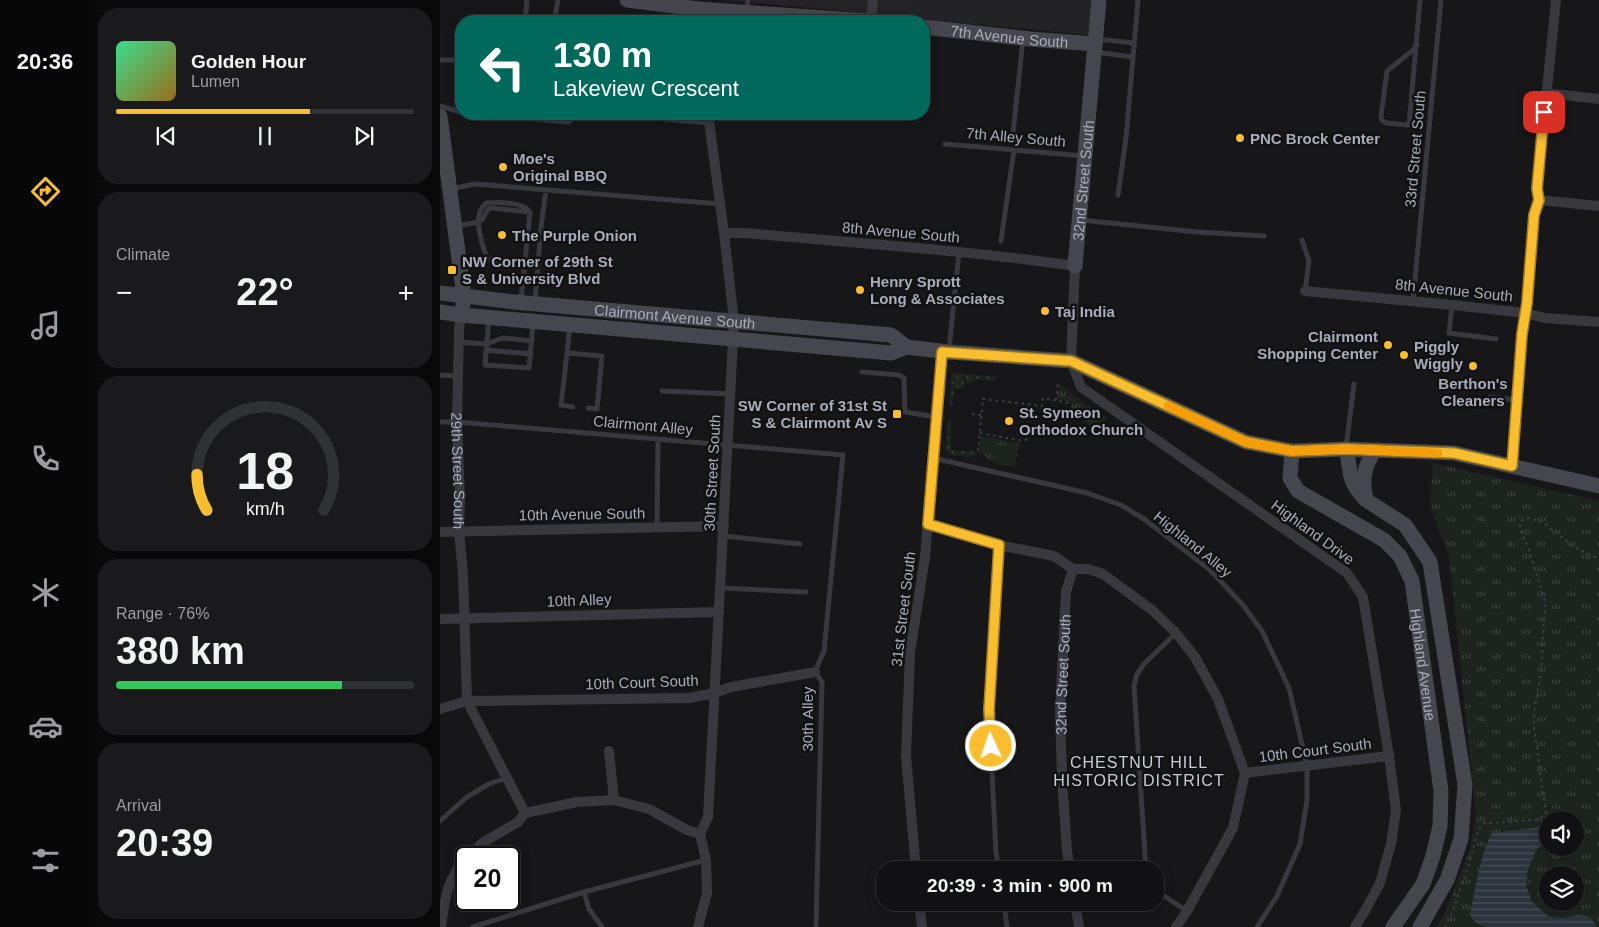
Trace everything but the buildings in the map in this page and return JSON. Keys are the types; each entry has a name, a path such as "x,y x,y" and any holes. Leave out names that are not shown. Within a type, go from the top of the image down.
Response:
{"street":[{"path":"627,0 646,1 699,15 748,6 819,15"},
{"path":"872,15 873,0"},
{"name":"32nd Street South","path":"1071,361 1075,266 1099,0"},
{"path":"1512,466 1522,334 1534,215 1539,200 1537,189 1556,0"},
{"name":"7th Avenue South","path":"930,28 1095,45"},
{"path":"1546,93 1599,99"},
{"name":"29th Street South","path":"440,116 464,297 459,342 457,422 467,702 525,813"},
{"name":"30th Street South","path":"700,834 708,817 734,338 734,321 724,233 708,120"},
{"path":"1539,200 1599,206"},
{"name":"8th Avenue South","path":"724,233 744,233 1038,260 1075,266"},
{"name":"8th Avenue South","path":"1305,291 1525,313 1545,318 1599,322"},
{"name":"Clairmont Avenue South","path":"440,293 528,303 891,335 907,347"},
{"name":"Clairmont Avenue South","path":"440,312 489,318 891,353 907,347 946,352 1071,361 1246,442 1292,451 1346,449 1454,453 1599,486"},
{"name":"31st Street South","path":"915,861 906,756 910,653 925,556 936,417 946,352"},
{"name":"Highland Drive","path":"1071,361 1081,386 1347,573 1362,597 1389,756 1396,810 1391,844 1380,883 1355,927"},
{"name":"Highland Avenue","path":"1346,449 1350,479 1355,489 1366,500 1405,525 1430,562 1465,785 1461,839 1447,880 1427,918 1420,927"},
{"name":"Highland Avenue","path":"1292,451 1290,478 1298,491 1384,540 1400,556 1412,581 1440,791 1440,826 1433,856 1423,884 1393,927"},
{"path":"1366,500 1363,486 1366,466 1374,451"},
{"path":"928,524 999,545 1054,556 1074,568 1088,569 1103,574 1152,610 1176,633 1195,657 1218,699 1244,773 1234,828 1176,927"},
{"name":"10th Avenue South","path":"440,532 657,528 724,531"},
{"name":"32nd Street South","path":"1069,861 1062,778 1060,710 1066,592 1074,568"},
{"name":"10th Alley","path":"440,619 720,612"},
{"name":"10th Court South","path":"440,709 467,702 689,698 715,693 732,687 815,672"},
{"path":"609,751 614,800"},
{"name":"10th Court South","path":"1244,773 1389,756"},
{"path":"480,846 518,822 525,813 577,802 614,800 649,808 687,830 700,834 706,860 707,893 698,927"},
{"path":"441,927 447,889 455,875"},
{"path":"920,911 922,927"},
{"path":"1077,911 1080,927"}],"lane":[{"path":"526,15 527,0"},
{"path":"555,15 558,0"},
{"path":"1118,196 1126,138 1138,0"},
{"path":"1417,45 1387,71 1381,116 1382,120 1386,123 1409,125 1417,45 1420,0"},
{"name":"33rd Street South","path":"1413,301 1441,0"},
{"path":"1013,133 1023,38"},
{"path":"1095,45 1134,43"},
{"path":"1095,45 1132,57"},
{"path":"440,60 455,60"},
{"path":"440,106 455,110"},
{"path":"545,120 568,122 570,120"},
{"name":"7th Alley South","path":"945,144 1084,156"},
{"path":"1001,241 1014,150"},
{"path":"450,189 476,184 720,204"},
{"path":"528,303 546,190"},
{"path":"524,267 500,264 488,258 482,247 478,217 486,203 499,202 525,206 530,212 524,267 528,303"},
{"path":"1079,219 1196,232 1264,236"},
{"path":"455,226 479,222"},
{"path":"1302,240 1308,261 1305,291"},
{"path":"946,352 959,253"},
{"path":"1452,305 1449,333 1496,339"},
{"path":"489,318 486,364 529,368 533,322"},
{"path":"570,325 561,406 573,407"},
{"path":"487,347 502,338 532,340"},
{"path":"459,342 530,354"},
{"path":"567,352 602,356 597,409 588,408"},
{"path":"862,372 898,375 904,378 905,412 936,417"},
{"path":"440,376 458,376"},
{"path":"1346,449 1354,384"},
{"path":"662,391 732,394"},
{"path":"1490,397 1517,400"},
{"name":"Clairmont Alley","path":"440,422 843,455"},
{"path":"657,528 658,439"},
{"name":"30th Alley","path":"816,927 822,682 815,672 824,651 843,455"},
{"name":"Highland Alley","path":"932,458 1087,493 1121,505 1144,519 1210,570 1243,605 1262,631 1289,688 1307,766 1307,800 1300,844 1277,896 1257,927"},
{"path":"724,531 800,544"},
{"path":"997,861 989,710 999,545"},
{"path":"721,588 806,592"},
{"path":"1145,861 1134,686 1137,674 1144,664 1176,633"},
{"path":"440,821 467,796 489,784 507,778"},
{"path":"473,927 584,892 706,860"},
{"path":"584,892 590,910 602,927"},
{"path":"1164,896 1187,911"},
{"path":"1005,911 1007,927"}],"path":[{"path":"1056,400 1058,383"},
{"path":"978,451 982,399 1042,406 1043,398 1070,403"},
{"path":"980,434 1023,441 1027,439 1034,432 1038,422 1036,412 1029,405"},
{"path":"972,414 981,415"},
{"path":"1445,927 1456,902 1478,831 1482,824 1486,822 1539,819 1546,813 1534,728 1534,711 1541,673 1545,601 1528,547 1520,530 1520,522 1527,518 1543,522 1574,547 1599,559"}],"shaded area":[{"path":"725,0 1093,0 1089,35 930,20 930,15 881,15"},
{"path":"1539,827 1539,847 1528,868 1526,886 1532,902 1539,908 1539,911 1542,911 1548,916 1561,918 1579,915 1590,917 1597,927 1485,927 1475,922 1470,915 1481,862 1492,833"}],"green space":[{"path":"952,374 997,377 993,381 978,379 967,384 962,375 965,386 962,389 954,388 952,407 949,405"},
{"path":"1059,384 1107,418 1100,431 1069,413 1071,402 1057,399"},
{"path":"951,418 951,450 978,452 975,455 969,457 954,456 946,451 948,421"},
{"path":"981,436 1020,443 1014,466 999,464 979,453"},
{"path":"993,444 1009,447 1014,451 1016,459 1014,466 1001,465 991,460"},
{"path":"1433,463 1599,501 1599,927 1436,927 1444,915 1469,851 1476,815 1449,556 1430,506"}],"slow traffic":[{"path":"1168,406 1246,442 1292,451 1346,449 1438,453"}],"place":[{"name":"PNC Brock Center","path":"1240,138"},
{"name":"Moe's Original BBQ","path":"503,167"},
{"name":"The Purple Onion","path":"502,235"},
{"name":"NW Corner of 29th St S & University Blvd","path":"452,270"},
{"name":"Henry Sprott Long & Associates","path":"860,290"},
{"name":"Taj India","path":"1045,311"},
{"name":"Clairmont Shopping Center","path":"1388,345"},
{"name":"Piggly Wiggly","path":"1404,355"},
{"name":"Berthon's Cleaners","path":"1473,366"},
{"name":"SW Corner of 31st St S & Clairmont Av S","path":"897,414"},
{"name":"St. Symeon Orthodox Church","path":"1009,421"}],"district":[{"name":"CHESTNUT HILL HISTORIC DISTRICT","path":"1139,771"}],"route":[{"path":"991,746 989,710 999,545 928,524 942,352 1071,361 1246,442 1292,451 1346,449 1454,453 1512,466 1522,334 1527,303 1534,215 1539,200 1537,189 1544,112"}]}
